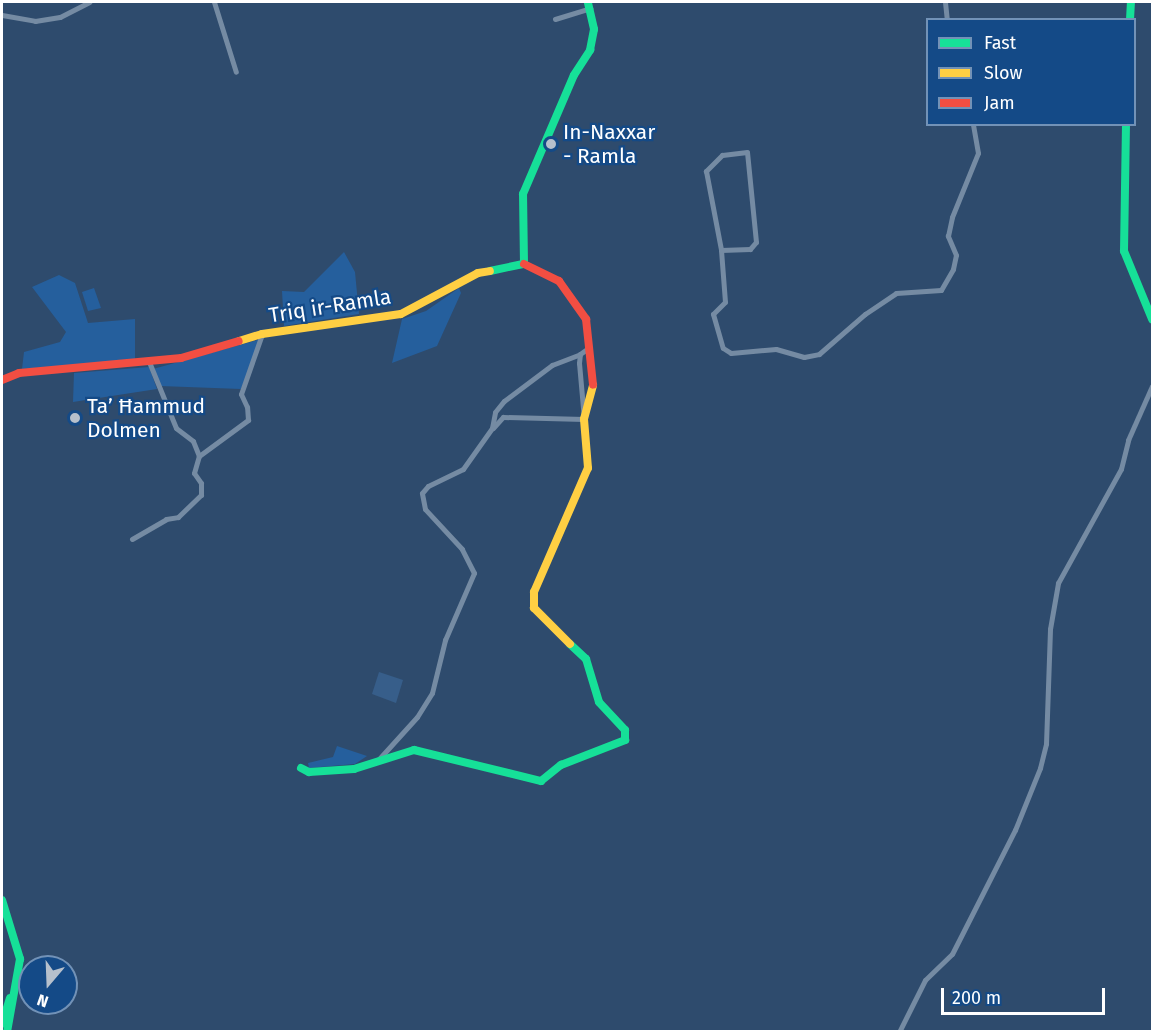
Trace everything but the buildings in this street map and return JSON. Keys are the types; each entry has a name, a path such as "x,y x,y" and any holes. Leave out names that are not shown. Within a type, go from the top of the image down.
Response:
{"main road":[{"path":"1130,18 1131,2"},
{"path":"301,768 309,772 375,763 414,750 541,781 561,765 625,740 624,730 598,702 586,659 534,608 534,592 588,468 584,419 593,388 592,356 584,351 586,319 566,287 541,269 524,264 523,194 574,75 590,50 594,29 589,5"},
{"path":"1126,126 1124,250 1152,319"},
{"name":"Triq ir-Ramla","path":"2,380 19,373 181,358 262,334 401,314 478,273 524,264"},
{"path":"2,900 13,927 20,959 7,1032"},
{"path":"2,915 13,943 16,963 2,1024"}],"street":[{"path":"2,15 35,21 60,17 88,2"},
{"path":"214,2 236,72"},
{"path":"945,2 947,18"},
{"path":"555,20 589,5"},
{"path":"721,250 750,249 756,242 747,152 722,155 706,171 721,250 725,302 713,314 723,348 731,353 776,349 804,357 819,354 865,314 896,293 941,290 956,255 948,236 952,217 978,153 974,126"},
{"path":"132,539 166,519 178,517 199,501 201,483 194,473 199,456 248,420 247,407 241,394 262,334"},
{"path":"375,763 417,717 432,693 445,640 474,573 462,549 425,509 422,493 428,486 463,470 492,428 503,417 584,419 584,351 552,365 511,394 495,412 492,428"},
{"path":"149,362 176,428 193,441 199,456"},
{"path":"899,1032 925,980 952,954 1016,830 1040,768 1046,744 1050,629 1058,583 1121,469 1128,440 1152,386"}],"shaded area":[{"path":"344,252 355,272 359,314 284,326 282,291 304,292"},
{"path":"59,275 75,283 88,323 135,319 135,360 22,369 24,352 60,342 66,332 32,287"},
{"path":"94,288 101,308 88,311 82,292"},
{"path":"459,288 461,293 437,346 392,363 402,319 426,311"},
{"path":"261,339 241,389 160,386 153,369"},
{"path":"149,367 157,389 73,402 74,373"},
{"path":"379,672 403,680 396,703 372,694"},
{"path":"337,746 367,756 355,764 309,768 308,763 333,757"}],"traffic: fast":[{"path":"490,271 524,264 523,194 574,75 590,50 594,29 588,2"},
{"path":"1130,18 1131,2"},
{"path":"1126,126 1124,251 1152,319"},
{"path":"301,768 309,772 354,769 414,750 541,781 561,765 625,740 625,730 599,702 586,659 570,644"},
{"path":"2,900 20,959 7,1032"},
{"path":"2,1024 10,998"}],"traffic: slow":[{"path":"239,341 262,334 401,314 478,273 490,271"},
{"path":"570,644 534,608 534,592 588,468 584,419 593,385"}],"traffic: jam":[{"path":"524,264 559,281 586,319 593,385"},
{"path":"2,380 19,373 181,358 239,341"}],"place":[{"name":"In-Naxxar - Ramla","path":"551,144"},
{"name":"Ta’ Ħammud Dolmen","path":"75,418"}]}
